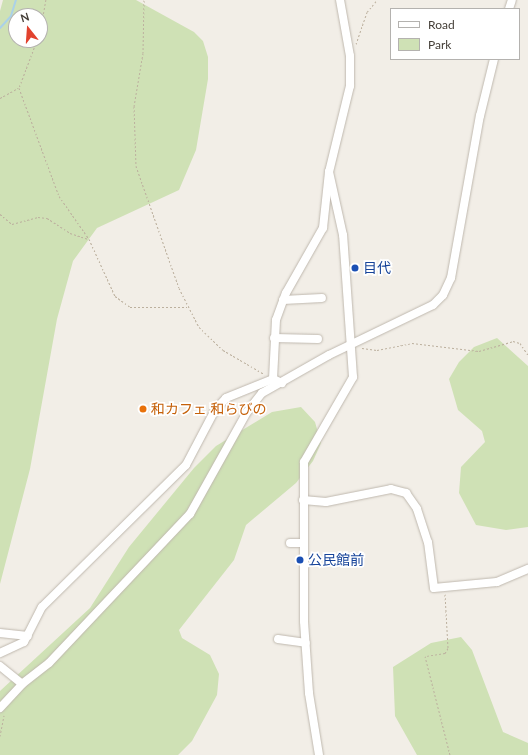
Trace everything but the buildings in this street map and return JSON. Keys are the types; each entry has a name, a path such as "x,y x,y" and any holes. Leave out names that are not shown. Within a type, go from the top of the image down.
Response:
{"street":[{"path":"273,379 274,338 283,300 323,228 329,172 350,86 350,56 340,0"},
{"path":"3,706 19,682 55,658 190,514 247,412 262,393 352,345 433,305 443,294 451,278 480,116 494,60"},
{"path":"319,755 306,643 303,543 304,462 354,376 343,235 329,172"},
{"path":"283,300 322,298"},
{"path":"274,338 318,339"},
{"path":"0,653 24,642 42,607 186,465 215,410 226,398 273,379 282,383"},
{"path":"303,500 326,502 391,489 406,494 417,510 428,542 434,588 496,582 528,569"},
{"path":"290,543 303,543"},
{"path":"0,633 28,636"},
{"path":"278,639 306,643"},
{"path":"0,666 19,682"}],"path":[{"path":"144,0 143,53 134,106 133,150 187,307 199,327 214,343 273,379"},
{"path":"350,56 367,12 377,0"},
{"path":"34,48 19,88 59,196 89,239 115,296 125,306 187,307"},
{"path":"0,98 19,88"},
{"path":"0,214 12,224 38,216 47,218 70,233 89,239"},
{"path":"352,345 377,350 412,343 479,351 513,340 520,343 528,355"},
{"path":"444,588 448,648 445,653 425,656 450,755"},
{"path":"0,736 3,706"}],"green space":[{"path":"3,0 136,0 194,32 203,41 208,57 208,79 196,150 179,190 97,228 73,261 57,319 30,469 0,584 0,11"},
{"path":"497,338 528,366 528,527 506,530 476,525 459,493 461,467 485,442 482,431 458,410 449,379 459,362 474,347"},
{"path":"301,407 315,422 321,443 313,461 296,483 246,525 234,560 179,630 182,638 210,655 219,674 217,695 192,741 178,755 0,755 0,691 90,608 129,547 194,468 216,446 272,412"},
{"path":"461,637 472,650 503,732 528,743 528,755 417,755 395,716 393,667 431,643"}],"waterway":[{"path":"0,28 11,16 16,0"}],"place":[{"name":"目代","path":"355,268"},
{"name":"和カフェ 和らびの","path":"143,409"},
{"name":"公民館前","path":"300,560"}]}
